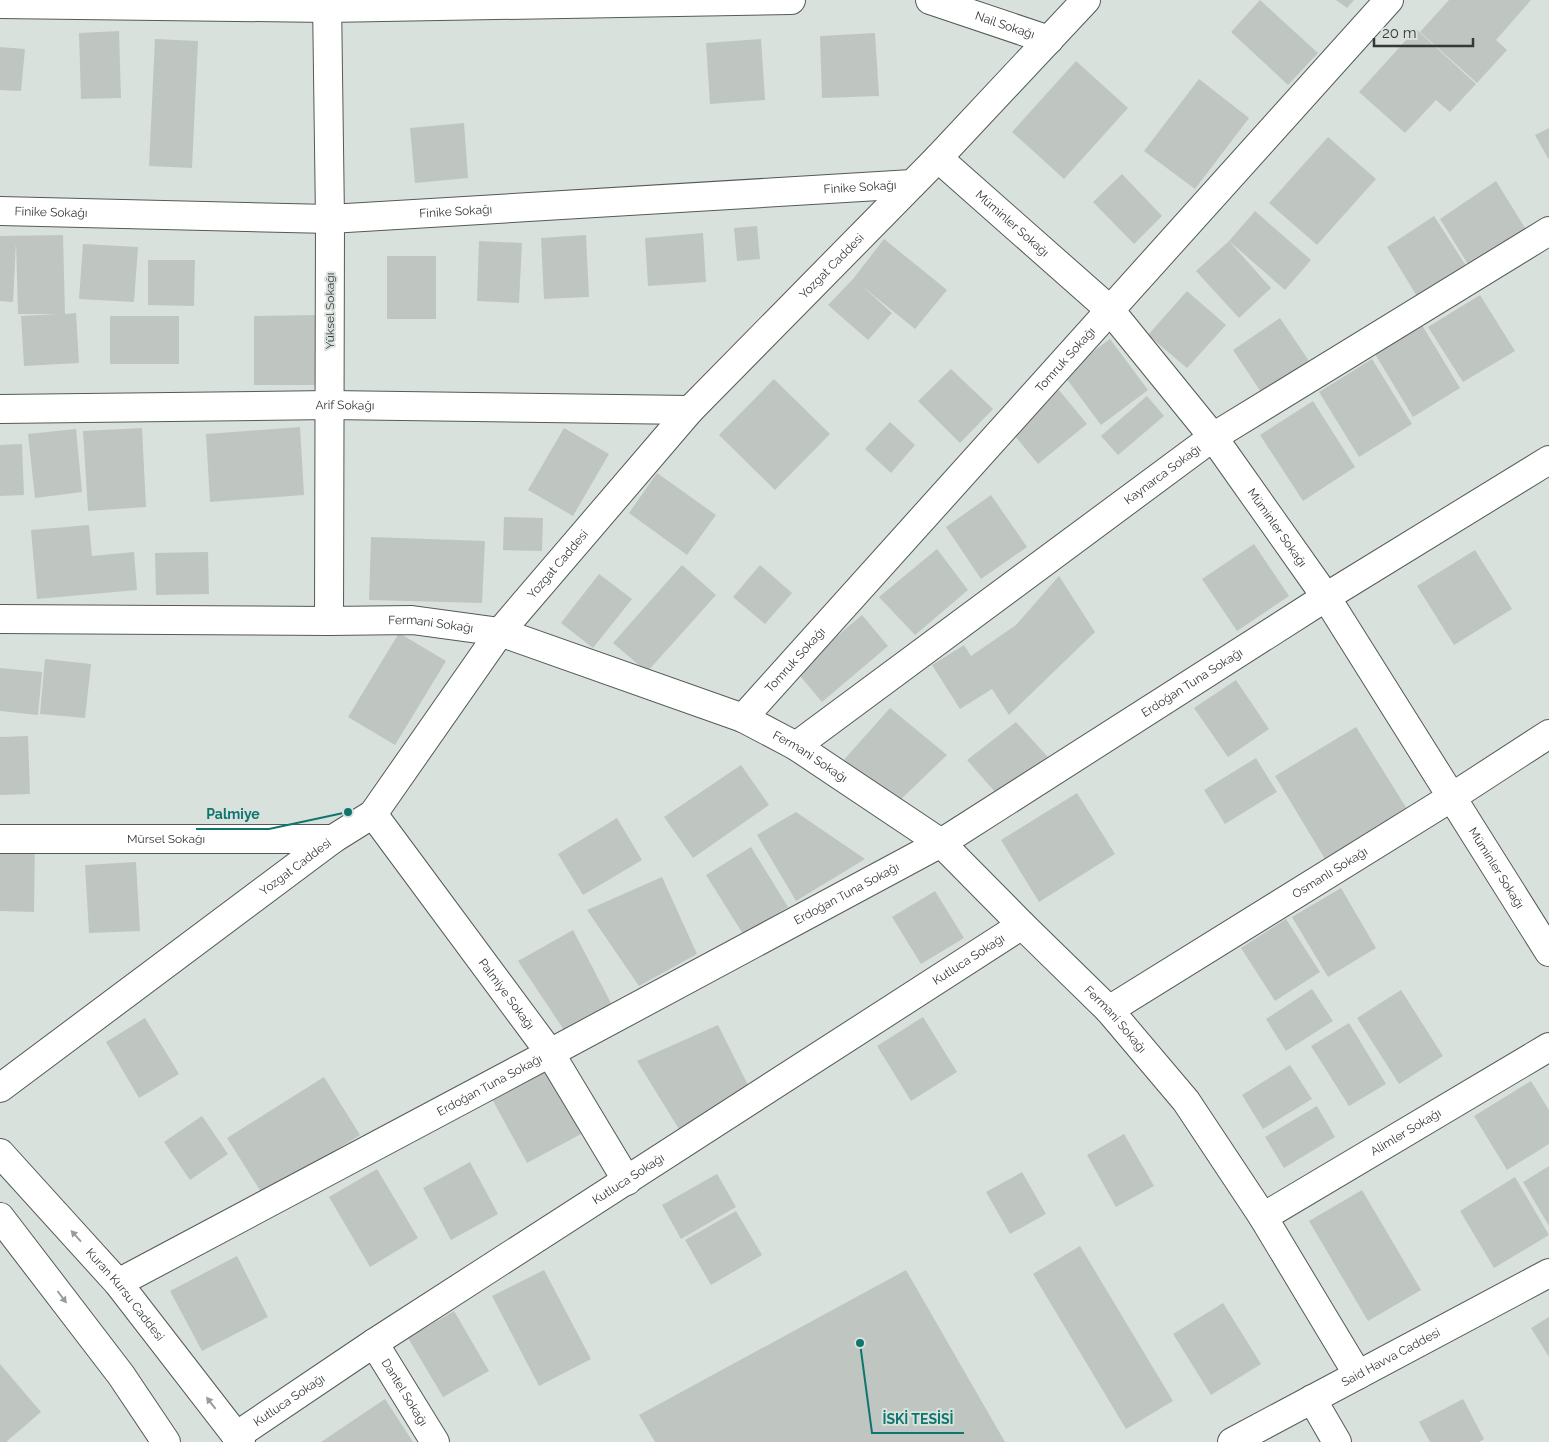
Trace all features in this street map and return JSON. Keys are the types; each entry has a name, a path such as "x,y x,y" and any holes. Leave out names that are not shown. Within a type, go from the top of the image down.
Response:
{"street":[{"path":"0,4 327,4 791,0"},
{"name":"Nail Sokağı","path":"930,0 1050,40"},
{"name":"Yozgat Caddesi","path":"0,1088 333,838 373,814 500,632 690,410 938,158 1086,0"},
{"name":"Tomruk Sokağı","path":"743,718 1389,0"},
{"name":"Yüksel Sokağı","path":"327,4 330,219 329,621"},
{"name":"Müminler Sokağı","path":"938,158 1110,310 1213,437 1326,597 1549,952"},
{"name":"Finike Sokağı","path":"0,211 330,219 912,184"},
{"name":"Kaynarca Sokağı","path":"796,746 1213,437 1549,231"},
{"name":"Arif Sokağı","path":"0,409 330,405 690,410"},
{"name":"Erdoğan Tuna Sokağı","path":"118,1283 941,843 1326,597 1549,460"},
{"name":"Fermani Sokağı","path":"0,619 412,620 500,632 743,718 796,746 941,843 1110,1010 1186,1101 1263,1217 1358,1375"},
{"name":"Osmanlı Sokağı","path":"1110,1010 1452,797 1549,734"},
{"name":"Palmiye Sokağı","path":"373,814 550,1053 627,1181"},
{"name":"Mürsel Sokağı","path":"0,839 333,838"},
{"name":"Kutluca Sokağı","path":"239,1439 374,1343 1022,925"},
{"name":"Alimler Sokağı","path":"1263,1217 1549,1047"},
{"name":"Kuran Kursu Caddesi","path":"0,1153 118,1283 239,1439"},
{"path":"0,1217 121,1375 166,1442"},
{"name":"Said Havva Caddesi","path":"1232,1442 1549,1273"},
{"name":"Dantel Sokağı","path":"374,1343 435,1442"},
{"path":"1312,1399 1337,1442"}],"building":[{"path":"1260,0 1318,53 1288,85 1231,32"},
{"path":"1336,0 1354,0 1347,8"},
{"path":"1449,0 1531,0 1496,40 1507,50 1477,83 1420,32"},
{"path":"1416,29 1476,84 1450,112 1436,100 1405,133 1359,92"},
{"path":"119,31 121,98 81,99 79,33"},
{"path":"875,33 879,96 822,98 820,36"},
{"path":"155,39 198,41 192,168 149,166"},
{"path":"761,39 765,100 710,104 706,43"},
{"path":"0,47 25,49 21,91 0,90"},
{"path":"1076,61 1128,108 1064,179 1012,132"},
{"path":"1199,79 1249,118 1195,189 1144,151"},
{"path":"464,123 468,178 415,183 410,128"},
{"path":"1549,128 1549,160 1535,135"},
{"path":"1328,137 1376,179 1317,245 1269,203"},
{"path":"1122,174 1162,216 1134,244 1093,202"},
{"path":"1496,181 1527,231 1469,266 1440,219"},
{"path":"1255,211 1311,260 1285,290 1229,241"},
{"path":"1434,216 1470,272 1421,303 1387,247"},
{"path":"757,226 760,259 737,261 734,228"},
{"path":"703,233 706,282 648,286 645,238"},
{"path":"63,235 65,314 76,313 79,363 24,366 21,316 58,314 18,314 16,242 13,302 0,301 0,236"},
{"path":"586,235 589,297 544,299 541,238"},
{"path":"884,239 947,290 915,329 862,286 892,313 868,340 828,305 853,279"},
{"path":"479,241 522,243 519,303 477,301"},
{"path":"1229,241 1271,288 1239,318 1196,271"},
{"path":"83,244 138,247 134,302 79,299"},
{"path":"387,256 436,256 436,319 387,319"},
{"path":"148,260 195,260 194,306 148,305"},
{"path":"1187,291 1226,325 1187,368 1148,335"},
{"path":"1480,295 1515,351 1463,382 1428,327"},
{"path":"318,315 318,385 254,385 254,316"},
{"path":"110,316 179,316 179,364 110,364"},
{"path":"1280,318 1309,361 1261,392 1233,350"},
{"path":"1422,325 1460,388 1413,417 1375,354"},
{"path":"1110,339 1148,390 1101,425 1063,374"},
{"path":"1372,359 1412,424 1359,457 1319,392"},
{"path":"951,369 993,409 960,443 918,401"},
{"path":"774,379 830,434 775,490 719,435"},
{"path":"1059,390 1087,424 1038,464 1010,430"},
{"path":"1147,396 1164,416 1118,455 1101,436"},
{"path":"1313,401 1355,467 1303,501 1260,435"},
{"path":"890,422 915,445 891,473 865,449"},
{"path":"300,427 304,495 210,502 206,434"},
{"path":"142,428 146,507 88,511 83,431"},
{"path":"564,428 609,454 573,516 528,490"},
{"path":"76,429 82,492 35,498 28,434"},
{"path":"22,444 24,495 0,496 0,445"},
{"path":"657,473 716,515 687,555 629,513"},
{"path":"991,495 1027,547 981,579 946,527"},
{"path":"504,517 543,518 542,551 503,550"},
{"path":"89,525 92,556 134,552 137,590 37,599 31,530"},
{"path":"371,537 485,541 482,603 369,600"},
{"path":"1254,544 1289,596 1237,631 1202,579"},
{"path":"937,549 968,590 915,635 879,597"},
{"path":"1475,550 1512,609 1454,645 1417,586"},
{"path":"208,552 209,594 156,595 155,553"},
{"path":"682,565 716,595 647,672 613,643"},
{"path":"760,565 792,593 765,624 733,597"},
{"path":"599,574 632,599 593,648 561,623"},
{"path":"1059,576 1095,632 1009,715 992,689 960,709 932,665 964,645 971,656 1016,625"},
{"path":"862,615 888,646 822,702 796,671"},
{"path":"399,633 446,661 395,745 348,717"},
{"path":"45,659 91,664 85,718 40,714"},
{"path":"0,668 42,672 38,715 0,711"},
{"path":"1236,680 1269,729 1228,757 1194,708"},
{"path":"890,708 947,755 897,803 842,762"},
{"path":"1016,722 1058,768 1002,800 967,760"},
{"path":"1356,727 1407,809 1325,859 1275,776"},
{"path":"28,736 30,794 0,795 0,737"},
{"path":"1256,758 1277,792 1225,824 1204,790"},
{"path":"741,765 769,805 693,858 664,817"},
{"path":"1077,793 1115,854 1039,902 1001,840"},
{"path":"796,812 865,859 796,901 757,835"},
{"path":"617,818 642,860 583,895 558,854"},
{"path":"0,840 35,841 34,912 0,911"},
{"path":"751,847 788,907 743,934 706,875"},
{"path":"136,862 140,931 89,933 85,865"},
{"path":"662,877 697,954 639,986 587,910"},
{"path":"1341,888 1376,948 1328,977 1292,917"},
{"path":"935,891 964,938 921,964 892,917"},
{"path":"1286,919 1320,972 1275,1001 1241,948"},
{"path":"573,930 612,1005 564,1030 518,961"},
{"path":"1312,989 1333,1021 1286,1051 1266,1019"},
{"path":"1401,990 1443,1056 1399,1084 1357,1018"},
{"path":"923,1017 957,1072 911,1101 877,1046"},
{"path":"145,1018 179,1074 139,1098 106,1042"},
{"path":"1349,1023 1386,1084 1349,1106 1311,1046"},
{"path":"718,1025 751,1091 682,1134 637,1061"},
{"path":"1290,1065 1312,1099 1263,1129 1242,1095"},
{"path":"547,1070 581,1134 527,1163 492,1099"},
{"path":"324,1077 360,1135 263,1195 227,1138"},
{"path":"1531,1081 1549,1110 1549,1144 1507,1170 1474,1116"},
{"path":"1317,1106 1335,1137 1284,1168 1265,1137"},
{"path":"202,1116 228,1154 190,1180 164,1142"},
{"path":"1124,1134 1154,1186 1116,1207 1087,1155"},
{"path":"470,1162 498,1214 451,1240 423,1188"},
{"path":"1549,1166 1549,1226 1523,1182"},
{"path":"377,1169 418,1238 370,1267 329,1197"},
{"path":"1022,1172 1046,1214 1010,1234 986,1192"},
{"path":"717,1174 736,1207 681,1239 662,1205"},
{"path":"1515,1177 1549,1235 1494,1268 1460,1211"},
{"path":"1362,1190 1421,1290 1368,1321 1309,1221"},
{"path":"736,1211 762,1255 711,1285 685,1240"},
{"path":"1080,1246 1173,1401 1126,1429 1033,1274"},
{"path":"237,1256 268,1317 202,1351 170,1291"},
{"path":"544,1270 591,1359 539,1386 492,1296"},
{"path":"906,1270 1005,1442 655,1442 639,1415"},
{"path":"1223,1303 1261,1364 1211,1395 1173,1334"},
{"path":"454,1311 489,1371 443,1397 408,1338"},
{"path":"1549,1317 1549,1357 1531,1328"},
{"path":"0,1364 41,1412 6,1442 0,1442"},
{"path":"385,1399 413,1442 321,1442"},
{"path":"1463,1399 1484,1439 1479,1442 1430,1442 1419,1422"}],"place":[{"name":"Palmiye","path":"348,812"},
{"name":"İSKİ TESİSİ","path":"860,1343"}]}
